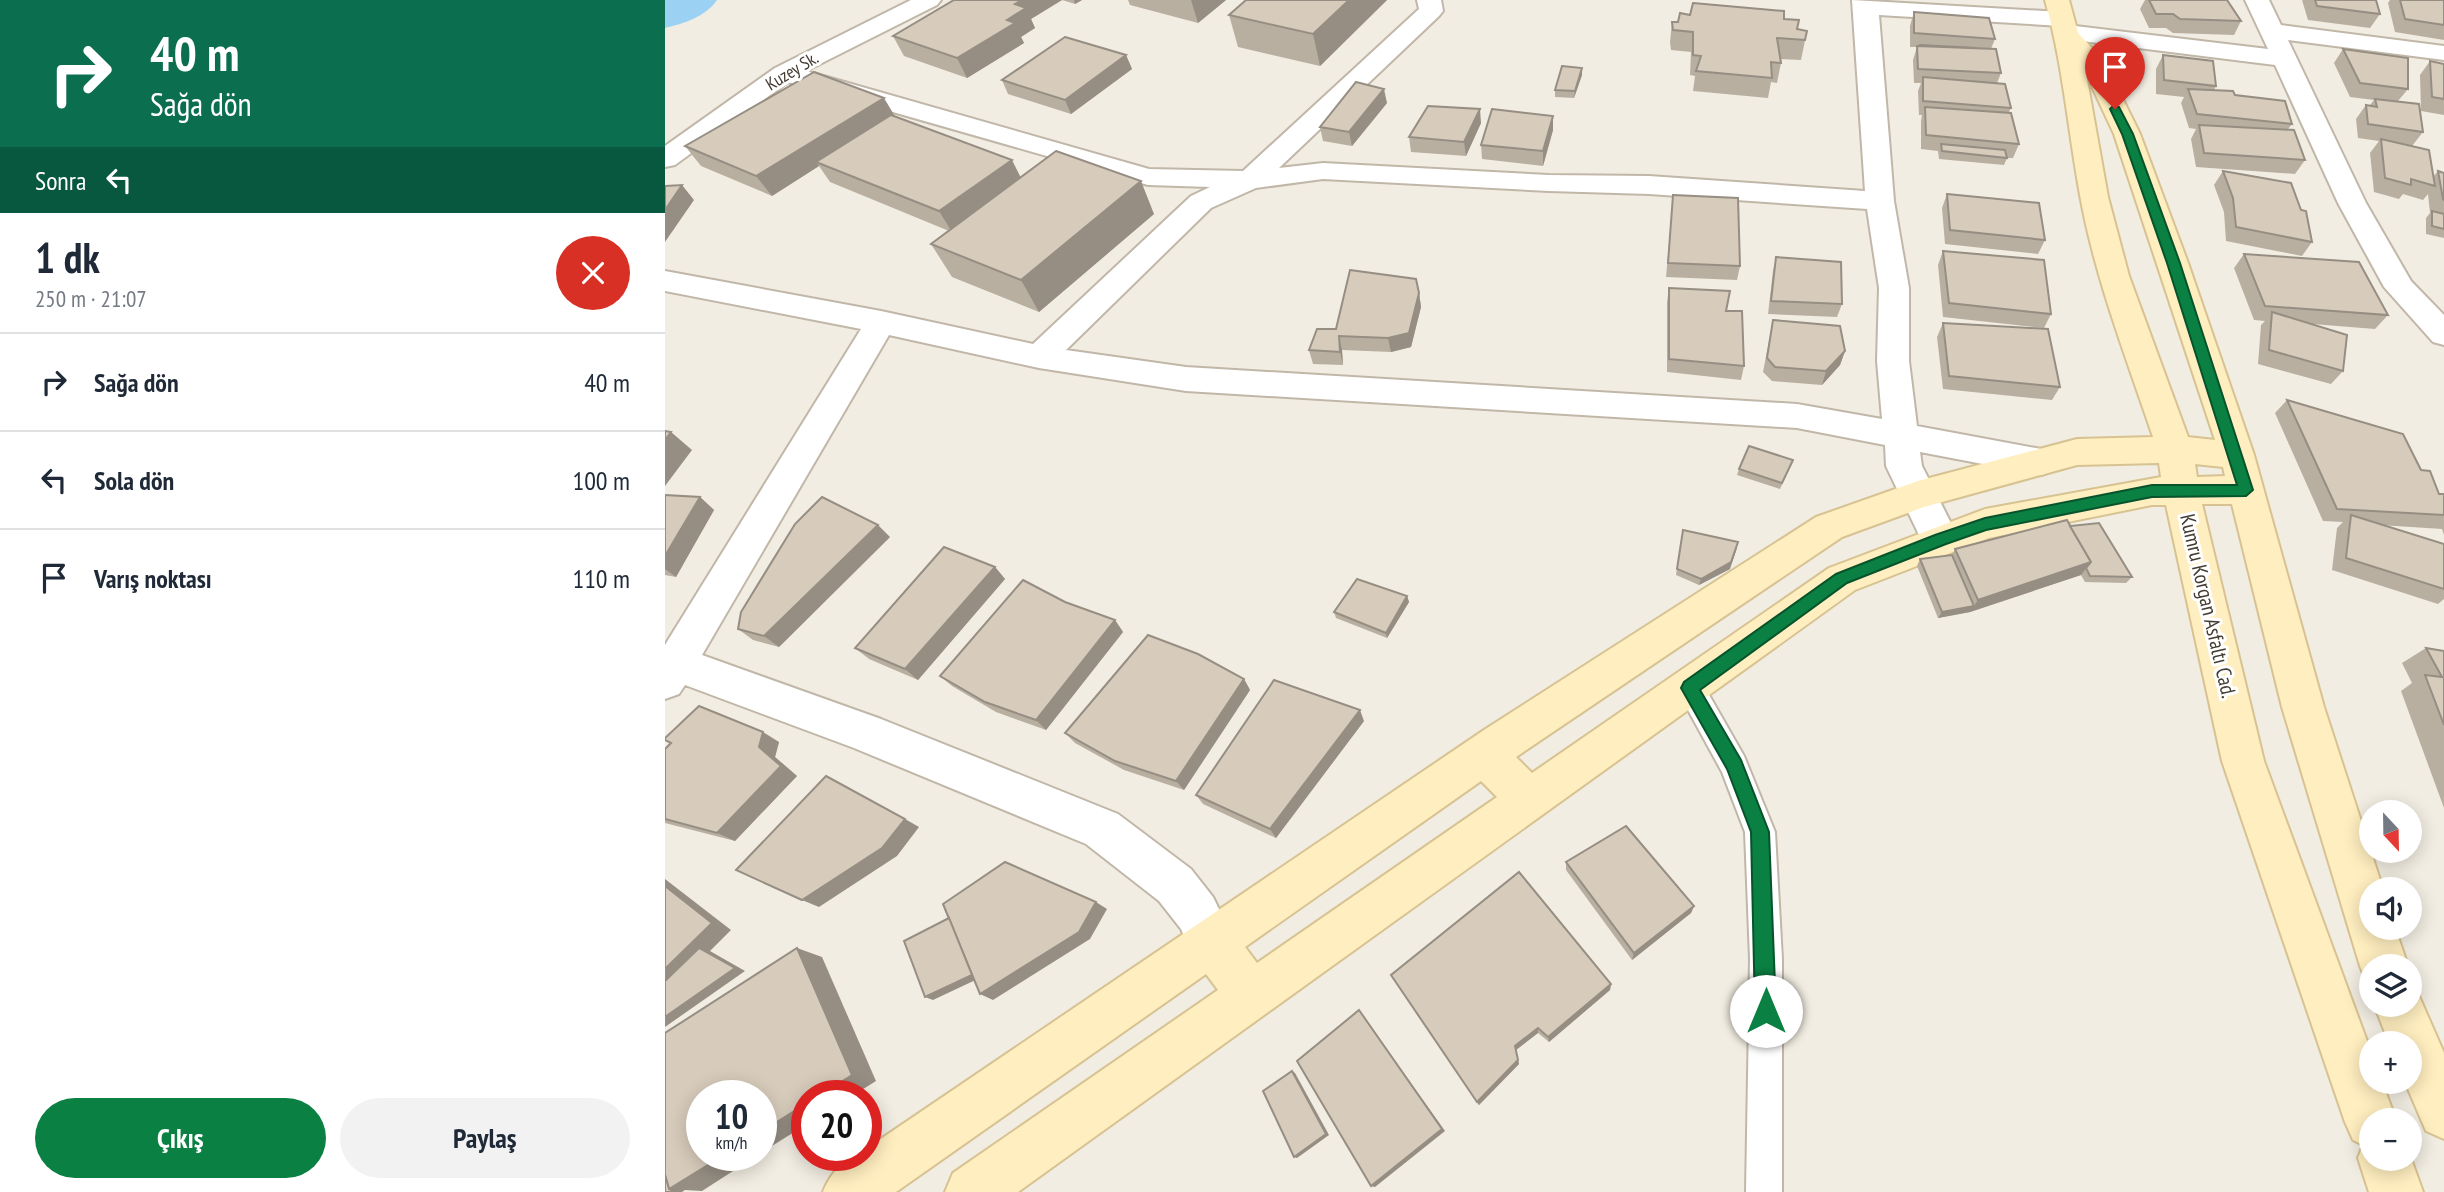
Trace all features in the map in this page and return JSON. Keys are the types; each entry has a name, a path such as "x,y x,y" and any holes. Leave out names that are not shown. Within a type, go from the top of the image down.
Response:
{"main road":[{"name":"Kumru Korgan Asfaltı Cad.","path":"2062,17 2094,197 2114,276 2175,449 2182,491 2243,761 2366,1108"},
{"path":"2062,17 2092,61 2127,134 2237,455 2303,707 2359,888"},
{"path":"880,1183 1212,944 1485,754 1829,527 1917,495 2077,452 2175,449 2237,455"},
{"path":"972,1192 1842,579 1940,539 1985,524 2152,491 2246,490"},
{"path":"1485,754 1528,800"},
{"path":"1212,944 1251,993"},
{"path":"2403,1017 2444,1113"},
{"path":"2389,1171 2396,1192"}],"street":[{"name":"Kuzey Sk.","path":"665,159 783,73 929,0"},
{"path":"1039,357 1201,202 1250,180 1431,11 1429,0"},
{"path":"2256,0 2352,202 2399,287 2444,334"},
{"path":"1940,539 1904,466 1893,361 1894,288 1880,201 1864,4 2062,17 2282,58"},
{"path":"2271,31 2444,53"},
{"path":"783,73 1148,177 1250,180 1323,171 1549,183 1649,185 1880,201"},
{"path":"665,281 1039,357 1187,379 1797,416 2041,462"},
{"path":"881,323 671,672 866,733 1102,829 1175,885 1196,913 1212,944"}],"lane":[{"path":"1690,688 1734,765 1760,832 1766,959 1764,1192"}],"building":[{"path":"954,0 1022,0 1015,4 1026,8 1007,20 1015,23 957,58 893,36"},
{"path":"1246,0 1349,0 1313,34 1229,15"},
{"path":"2149,0 2227,0 2241,21 2180,19 2173,14 2156,14"},
{"path":"2315,0 2376,0 2380,14 2317,6"},
{"path":"2400,0 2444,0 2444,25 2405,19"},
{"path":"1693,3 1784,11 1784,19 1799,20 1797,29 1807,31 1805,40 1777,38 1781,63 1771,62 1772,78 1696,71 1701,56 1693,55 1693,32 1673,30 1672,22 1678,22 1680,13 1690,15"},
{"path":"1914,12 1989,18 1995,39 1914,33"},
{"path":"1065,37 1126,55 1065,100 1002,80"},
{"path":"1917,46 1996,49 2001,73 1918,69"},
{"path":"2343,49 2408,58 2408,89 2360,83"},
{"path":"2163,55 2213,61 2216,86 2164,80"},
{"path":"2430,61 2444,64 2444,99 2432,97"},
{"path":"1562,66 1582,68 1575,91 1555,90"},
{"path":"814,72 884,98 756,176 685,146"},
{"path":"1923,77 2005,84 2011,108 1923,101"},
{"path":"1356,82 1384,89 1349,132 1320,127"},
{"path":"2188,89 2233,91 2235,95 2285,101 2292,124 2197,114"},
{"path":"2375,99 2419,104 2423,132 2368,124 2366,105 2377,107"},
{"path":"1428,106 1480,109 1464,142 1409,137"},
{"path":"1925,107 2011,113 2019,144 1926,135"},
{"path":"1492,109 1553,116 1543,151 1481,145"},
{"path":"891,115 1012,160 939,211 816,162"},
{"path":"2199,125 2294,130 2305,160 2204,153"},
{"path":"2381,139 2429,150 2435,186 2411,179 2411,185 2385,178"},
{"path":"1941,144 2005,150 2007,158 1942,151"},
{"path":"1056,151 1141,181 1021,280 931,244"},
{"path":"2223,171 2291,183 2301,210 2306,211 2312,242 2236,227 2233,198"},
{"path":"2438,171 2444,173 2444,200 2443,199"},
{"path":"682,185 665,210 665,186"},
{"path":"1947,194 2039,203 2045,240 1950,230"},
{"path":"1673,195 1738,198 1740,266 1668,263"},
{"path":"2432,211 2444,214 2444,229 2432,226"},
{"path":"1943,251 2044,260 2051,314 1949,303"},
{"path":"2244,254 2359,262 2388,315 2265,306"},
{"path":"1776,257 1841,262 1842,304 1771,301"},
{"path":"1350,270 1416,279 1419,293 1409,333 1388,338 1339,336 1340,352 1309,350 1317,329 1336,329"},
{"path":"1669,288 1730,291 1726,311 1742,311 1744,366 1669,359"},
{"path":"2272,312 2347,335 2343,371 2269,350"},
{"path":"1773,320 1840,326 1845,351 1826,371 1775,367 1767,358"},
{"path":"1943,323 2048,329 2060,387 1949,376"},
{"path":"2287,400 2403,434 2421,470 2430,471 2439,494 2444,494 2444,515 2337,509"},
{"path":"1749,446 1793,460 1782,483 1739,469"},
{"path":"665,495 700,497 665,556"},
{"path":"822,497 878,525 764,636 738,629 741,612 795,524"},
{"path":"2351,515 2444,544 2444,589 2346,558"},
{"path":"2067,520 2091,562 1978,600 1955,549"},
{"path":"2099,523 2132,577 2090,576 2086,568 2091,562 2070,526"},
{"path":"1683,530 1738,542 1731,562 1701,579 1677,569"},
{"path":"944,547 995,567 905,669 855,648"},
{"path":"1952,555 1974,606 1942,612 1920,559"},
{"path":"1357,579 1407,596 1386,633 1334,612"},
{"path":"1023,580 1065,602 1115,620 1036,720 985,702 940,676"},
{"path":"1148,635 1198,654 1244,679 1176,781 1115,761 1065,733"},
{"path":"2426,648 2444,651 2444,725 2425,675 2442,677"},
{"path":"1274,680 1360,710 1270,829 1196,795"},
{"path":"699,706 763,732 759,747 781,766 717,833 665,819 665,749 671,743 665,738"},
{"path":"826,776 905,819 882,848 802,900 736,870"},
{"path":"1626,826 1694,906 1634,953 1566,862"},
{"path":"1005,862 1096,902 1079,932 980,994 943,904"},
{"path":"1519,872 1611,984 1548,1037 1538,1028 1515,1046 1518,1060 1477,1102 1391,975"},
{"path":"665,886 712,923 665,969"},
{"path":"949,918 972,975 925,997 904,941"},
{"path":"699,948 735,968 665,1017 665,981"},
{"path":"797,948 852,1075 844,1080 791,1080 791,1113 777,1122 777,1080 686,1080 686,1171 698,1171 669,1189 665,1175 665,1033"},
{"path":"1359,1010 1442,1129 1371,1186 1297,1061"},
{"path":"1292,1071 1326,1134 1294,1157 1263,1091"},
{"path":"665,1175 669,1189 673,1189 670,1192 665,1192"}],"waterway":[{"path":"665,13 692,0"}],"route":[{"path":"1766,1011 1760,832 1734,765 1690,688 1842,579 1940,539 1985,524 2152,491 2246,490 2237,455 2173,263 2127,134 2115,109"}]}
